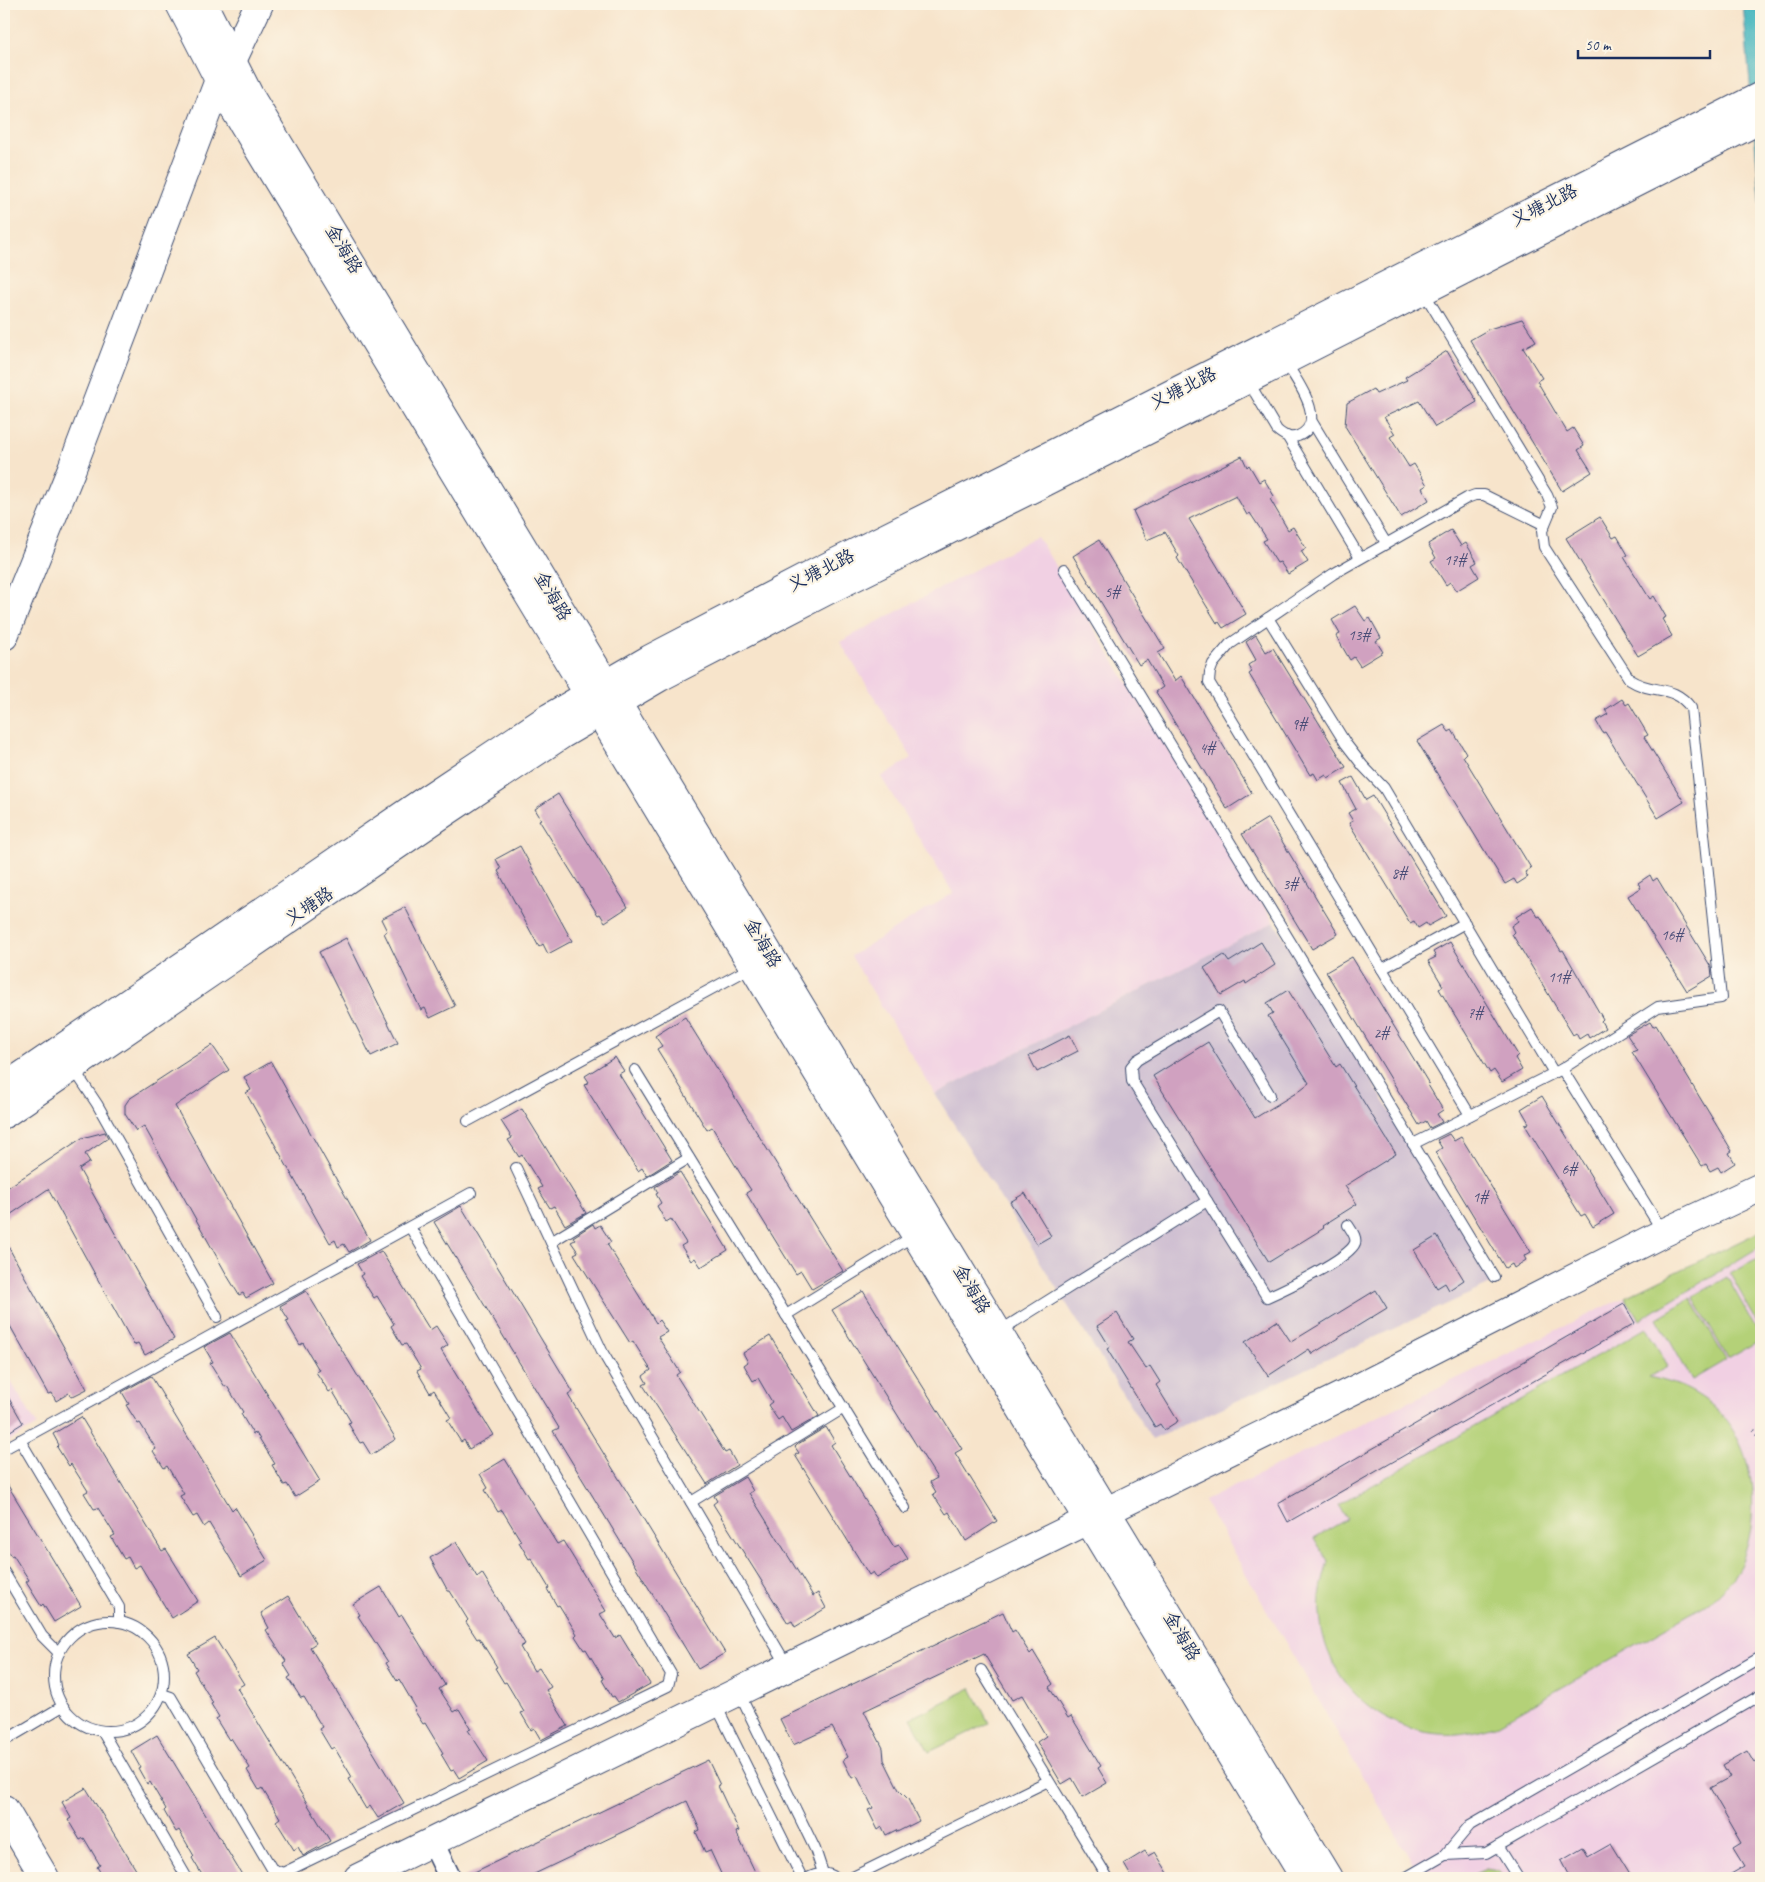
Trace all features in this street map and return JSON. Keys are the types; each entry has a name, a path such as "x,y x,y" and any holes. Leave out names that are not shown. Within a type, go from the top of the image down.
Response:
{"main road":[{"name":"金海路","path":"180,4 226,70 249,95 603,698 753,966 916,1235 1328,1878"},
{"path":"4,636 72,468 226,70 259,4"},
{"name":"金海路","path":"211,9 226,70"},
{"name":"义塘北路","path":"603,698 660,677 826,591 1423,290 1734,122 1761,96"},
{"name":"义塘北路","path":"603,698 650,659 817,572 1734,122 1761,120"},
{"name":"金海路","path":"603,698 998,1332 1097,1515 1305,1878"},
{"name":"义塘路","path":"4,1114 561,735 603,698"},
{"name":"义塘路","path":"4,1088 550,717 603,698"},
{"path":"358,1878 1351,1391 1663,1233 1761,1187"},
{"path":"4,1809 45,1878"}],"street":[{"path":"432,1841 450,1878"}],"lane":[{"path":"1413,1144 1558,1071 1658,1007 1721,998 1691,708 1679,694 1640,686 1630,680 1544,547 1542,531 1552,507 1547,495 1423,290"},
{"path":"1247,380 1277,430 1292,438 1301,435 1308,428 1311,420 1310,406 1284,360"},
{"path":"1311,420 1386,543"},
{"path":"1287,436 1360,558"},
{"path":"1470,1115 1209,682 1210,672 1213,664 1230,644 1333,574 1475,495 1484,495 1545,524"},
{"path":"1064,569 1494,1277"},
{"path":"1268,618 1346,744 1363,766 1384,788 1465,923 1663,1233"},
{"path":"1382,968 1465,923"},
{"path":"468,1121 753,966"},
{"path":"1270,1095 1219,1011 1137,1060 1130,1067 1132,1081 1267,1297 1288,1288 1346,1253 1355,1244 1355,1238 1348,1225"},
{"path":"72,1067 97,1104 217,1318"},
{"path":"635,1070 905,1508"},
{"path":"551,1242 688,1158"},
{"path":"516,1168 603,1353 788,1667"},
{"path":"4,1449 471,1193"},
{"path":"998,1332 1207,1201"},
{"path":"162,1694 171,1697 272,1869 283,1873 668,1686 670,1674 410,1227"},
{"path":"786,1315 916,1235"},
{"path":"691,1502 844,1408"},
{"path":"20,1440 119,1607 119,1622"},
{"path":"4,1572 42,1636 59,1653"},
{"path":"101,1622 119,1622 136,1628 155,1645 161,1656 164,1668 162,1694 149,1715 127,1729 114,1732 89,1728 78,1722 68,1713 56,1691 55,1665 59,1653 66,1642 82,1628 101,1622"},
{"path":"1405,1878 1445,1855 1470,1824 1761,1657"},
{"path":"981,1670 1108,1878"},
{"path":"1445,1855 1486,1853 1761,1695"},
{"path":"726,1697 815,1849 823,1873"},
{"path":"726,1697 802,1878"},
{"path":"4,1742 64,1706"},
{"path":"102,1731 187,1878"},
{"path":"851,1878 1048,1781"},
{"path":"1498,1846 1518,1878"},
{"path":"808,1878 823,1873 836,1878"}],"path":[{"path":"1754,1430 1761,1442"}],"shaded area":[{"path":"1037,536 1274,922 935,1094 851,956 953,893 881,777 912,758 840,642"},
{"path":"1274,922 1495,1282 1152,1440 935,1094"},
{"path":"1761,1231 1761,1878 1421,1878 1204,1501"},
{"path":"4,1370 37,1425 4,1444"}],"green space":[{"path":"1761,1231 1761,1246 1640,1320 1625,1297"},
{"path":"1761,1257 1761,1329 1730,1274"},
{"path":"1727,1277 1761,1337 1761,1340 1728,1359 1693,1297"},
{"path":"1691,1298 1726,1360 1692,1380 1657,1318"},
{"path":"1646,1328 1668,1366 1649,1377 1685,1388 1716,1409 1731,1427 1742,1448 1749,1471 1752,1519 1748,1543 1740,1566 1733,1577 1705,1605 1495,1726 1460,1734 1439,1734 1416,1730 1394,1722 1375,1711 1357,1696 1343,1679 1331,1659 1324,1637 1320,1614 1320,1594 1328,1561 1314,1538 1347,1519 1338,1505"},
{"path":"971,1688 989,1723 929,1752 911,1718"},
{"path":"1486,1869 1498,1871 1505,1878 1465,1878"}],"water":[{"path":"1743,4 1761,4 1761,210"}],"building":[{"path":"1522,319 1536,341 1523,348 1542,378 1537,381 1567,432 1573,428 1584,446 1578,450 1592,472 1562,491 1470,340 1489,329"},
{"path":"1447,351 1477,402 1435,427 1419,401 1384,417 1395,434 1390,437 1409,467 1414,464 1427,485 1422,488 1429,500 1401,517 1345,426 1347,403 1373,389 1376,394 1407,380 1405,377"},
{"path":"1242,456 1247,467 1249,465 1259,482 1264,479 1274,496 1270,499 1288,530 1293,527 1306,548 1301,551 1308,562 1288,574 1280,562 1277,563 1263,541 1267,539 1250,513 1247,515 1236,496 1189,519 1246,614 1223,628 1219,622 1217,623 1177,558 1179,556 1165,532 1147,540 1133,511"},
{"path":"1600,517 1613,538 1617,536 1628,555 1624,557 1650,599 1654,596 1666,617 1662,619 1672,636 1638,656 1566,538"},
{"path":"1451,530 1461,546 1466,543 1477,562 1472,565 1479,577 1456,591 1450,582 1446,585 1431,561 1436,558 1428,544"},
{"path":"1099,540 1165,649 1158,653 1175,681 1181,676 1252,793 1227,809 1156,692 1163,687 1147,660 1139,665 1073,556"},
{"path":"1355,606 1365,621 1370,618 1381,638 1376,641 1383,652 1360,666 1354,657 1350,660 1336,636 1340,634 1332,620"},
{"path":"1256,635 1266,652 1273,648 1346,767 1328,778 1326,775 1318,780 1314,773 1310,775 1249,674 1252,672 1248,665 1256,660 1246,642"},
{"path":"1622,699 1626,705 1629,703 1648,735 1644,737 1684,802 1658,818 1605,732 1603,733 1596,721 1608,714 1605,710"},
{"path":"1444,725 1449,732 1452,730 1466,753 1463,756 1531,868 1525,872 1528,877 1517,884 1514,879 1505,884 1417,741"},
{"path":"1353,777 1366,800 1373,796 1446,916 1428,926 1426,923 1418,928 1414,921 1410,923 1349,823 1353,821 1348,813 1356,809 1342,783"},
{"path":"558,794 628,907 605,922 600,914 598,915 539,820 541,819 535,809"},
{"path":"1268,818 1338,934 1312,949 1242,834"},
{"path":"520,846 572,941 548,954 543,944 539,947 498,871 501,869 496,859"},
{"path":"1650,875 1653,881 1657,878 1711,967 1712,976 1687,991 1628,896 1641,888 1638,883"},
{"path":"405,907 455,1006 430,1018 425,1008 421,1010 384,933 387,931 381,919"},
{"path":"1532,907 1538,917 1540,916 1561,951 1563,950 1603,1019 1601,1021 1605,1028 1589,1038 1587,1034 1579,1039 1576,1033 1573,1035 1512,934 1514,932 1511,926 1518,921 1516,917"},
{"path":"346,938 398,1043 371,1056 319,952"},
{"path":"1261,942 1275,965 1246,984 1245,981 1221,995 1204,968 1224,955 1229,962"},
{"path":"1450,942 1518,1055 1515,1058 1522,1070 1502,1082 1494,1070 1490,1073 1439,989 1443,986 1428,961 1436,957 1433,952"},
{"path":"1352,957 1443,1110 1437,1114 1442,1122 1430,1128 1426,1121 1419,1125 1326,972"},
{"path":"1288,990 1336,1067 1340,1064 1396,1154 1345,1186 1357,1204 1322,1226 1324,1228 1269,1262 1153,1076 1208,1042 1255,1118 1296,1093 1309,1083 1268,1016 1273,1013 1267,1003"},
{"path":"685,1017 843,1271 812,1289 801,1271 796,1274 746,1193 751,1190 712,1127 707,1130 657,1049 662,1046 655,1036"},
{"path":"1650,1022 1653,1027 1656,1025 1732,1151 1729,1153 1735,1163 1721,1172 1718,1167 1710,1171 1706,1164 1702,1166 1632,1052 1637,1050 1627,1035"},
{"path":"1070,1035 1078,1051 1037,1072 1029,1056"},
{"path":"212,1045 229,1070 175,1106 273,1283 246,1298 243,1293 239,1295 228,1277 144,1126 136,1131 125,1114 125,1105 129,1099"},
{"path":"615,1057 624,1071 619,1074 672,1160 647,1176 642,1168 638,1171 584,1085 589,1082 585,1076"},
{"path":"271,1062 370,1240 349,1252 344,1244 338,1247 335,1240 330,1243 246,1093 251,1090 244,1077"},
{"path":"1542,1096 1614,1214 1593,1227 1585,1214 1581,1216 1525,1125 1529,1123 1521,1109"},
{"path":"522,1109 586,1213 565,1225 554,1206 550,1208 538,1189 542,1187 522,1155 519,1157 508,1140 512,1138 501,1121"},
{"path":"105,1132 108,1138 85,1154 90,1162 79,1169 174,1339 145,1355 138,1343 134,1345 48,1189 4,1219 4,1190 82,1138"},
{"path":"1449,1134 1454,1141 1461,1137 1531,1252 1524,1256 1526,1260 1514,1268 1512,1264 1505,1268 1435,1152 1442,1148 1437,1140"},
{"path":"680,1172 728,1250 701,1267 695,1258 691,1261 681,1246 686,1243 671,1219 666,1222 657,1206 661,1203 656,1194 658,1193 655,1187"},
{"path":"1025,1193 1051,1236 1037,1244 1010,1202"},
{"path":"461,1206 573,1392 568,1395 725,1653 698,1669 553,1431 559,1428 434,1222"},
{"path":"593,1224 595,1228 600,1225 611,1242 607,1244 656,1323 659,1320 667,1332 658,1337 680,1372 676,1375 725,1453 729,1451 737,1465 707,1484 643,1385 647,1383 643,1376 651,1370 633,1341 630,1343 574,1254 578,1252 571,1242 575,1240 573,1237"},
{"path":"1437,1236 1464,1280 1449,1290 1445,1283 1437,1288 1414,1250"},
{"path":"4,1239 87,1389 71,1397 69,1393 56,1401 52,1393 48,1394 4,1315"},
{"path":"381,1251 430,1330 436,1326 448,1345 441,1350 493,1435 469,1449 464,1440 461,1442 447,1420 451,1418 434,1390 430,1393 417,1371 421,1369 406,1344 402,1345 391,1326 394,1324 377,1296 374,1298 360,1276 363,1274 357,1264"},
{"path":"1376,1290 1387,1308 1312,1354 1309,1349 1268,1376 1245,1342 1277,1321 1291,1342"},
{"path":"306,1291 396,1439 371,1455 363,1442 360,1443 348,1423 351,1422 332,1390 329,1392 316,1372 319,1370 303,1343 300,1345 286,1321 289,1320 280,1306"},
{"path":"863,1291 962,1449 955,1453 997,1521 966,1541 949,1512 946,1514 933,1494 936,1492 930,1482 937,1478 832,1310"},
{"path":"1624,1304 1635,1323 1288,1522 1278,1503"},
{"path":"1117,1313 1133,1339 1128,1342 1146,1369 1150,1366 1160,1382 1156,1385 1178,1421 1164,1430 1160,1424 1155,1427 1107,1349 1110,1347 1097,1326"},
{"path":"230,1333 320,1481 295,1497 287,1484 284,1485 272,1465 275,1464 256,1433 253,1434 241,1414 243,1412 210,1363 213,1362 204,1347"},
{"path":"770,1336 819,1416 791,1432 782,1417 778,1420 768,1405 772,1402 758,1378 753,1381 744,1365 748,1362 743,1353"},
{"path":"151,1376 232,1510 235,1507 267,1560 241,1576 209,1523 204,1527 197,1515 193,1517 180,1496 184,1494 167,1466 164,1468 153,1451 156,1449 126,1405 129,1404 122,1392"},
{"path":"4,1390 23,1423 4,1435"},
{"path":"81,1417 162,1551 166,1549 198,1601 172,1618 140,1565 134,1568 128,1557 124,1559 111,1537 115,1535 98,1508 94,1509 84,1493 88,1491 71,1464 69,1466 57,1447 59,1445 53,1434"},
{"path":"826,1427 835,1442 831,1445 894,1547 899,1545 908,1559 877,1578 873,1572 869,1575 795,1455 799,1453 795,1447 798,1444"},
{"path":"505,1459 557,1544 563,1541 606,1611 600,1614 615,1638 620,1635 650,1684 618,1702 614,1696 612,1697 602,1680 604,1679 586,1649 584,1650 575,1636 577,1634 559,1605 557,1606 547,1589 549,1588 531,1558 529,1559 519,1542 521,1541 502,1510 498,1512 485,1490 488,1488 480,1474"},
{"path":"745,1477 753,1491 749,1493 813,1596 818,1593 826,1608 795,1627 792,1621 788,1623 713,1504 717,1501 714,1496"},
{"path":"4,1479 81,1606 54,1622 43,1604 41,1606 26,1582 29,1580 13,1555 11,1556 4,1545"},
{"path":"456,1542 477,1577 482,1573 525,1644 520,1647 534,1671 539,1668 551,1687 546,1690 568,1726 541,1740 534,1728 531,1730 521,1713 524,1712 506,1682 504,1683 495,1668 497,1667 479,1638 477,1639 466,1622 468,1620 450,1591 448,1591 430,1558"},
{"path":"381,1587 399,1617 402,1615 445,1685 439,1689 454,1712 459,1709 471,1729 468,1730 488,1761 459,1778 454,1770 451,1771 441,1754 443,1753 425,1723 423,1724 414,1710 416,1708 399,1679 397,1681 386,1663 388,1662 358,1616 360,1615 353,1604"},
{"path":"288,1596 316,1643 310,1647 404,1803 378,1818 370,1806 366,1809 348,1779 352,1777 334,1747 331,1749 319,1729 322,1727 304,1697 301,1698 288,1678 291,1676 283,1663 286,1661 266,1630 269,1628 261,1613"},
{"path":"1003,1612 1012,1632 1015,1630 1030,1654 1033,1651 1053,1684 1049,1687 1068,1718 1071,1716 1101,1766 1098,1768 1107,1783 1083,1797 1072,1778 1062,1784 1037,1742 1046,1736 1022,1695 1012,1700 984,1654 864,1711 883,1748 884,1760 899,1790 908,1799 919,1821 897,1832 896,1830 886,1835 882,1827 878,1830 868,1810 873,1808 857,1776 852,1778 843,1760 848,1757 832,1727 793,1745 780,1719"},
{"path":"215,1638 244,1684 237,1688 330,1841 303,1856 298,1847 294,1850 276,1821 280,1818 262,1788 259,1790 247,1770 250,1768 216,1719 219,1717 211,1704 213,1703 194,1671 197,1669 188,1654"},
{"path":"157,1735 244,1878 204,1878 179,1830 176,1832 164,1811 166,1809 150,1782 147,1784 131,1751"},
{"path":"1747,1751 1754,1763 1761,1758 1761,1878 1724,1878 1745,1866 1734,1848 1742,1843 1710,1788 1730,1777 1723,1765"},
{"path":"708,1760 739,1831 736,1832 758,1878 723,1878 710,1850 705,1852 696,1832 700,1830 687,1801 526,1878 462,1878"},
{"path":"86,1788 141,1878 104,1878 97,1867 100,1865 84,1838 80,1840 68,1820 71,1818 62,1802"},
{"path":"1611,1844 1632,1878 1570,1878 1561,1861 1583,1848 1588,1857"},
{"path":"1145,1851 1148,1856 1155,1852 1171,1878 1132,1878 1124,1864"}]}
